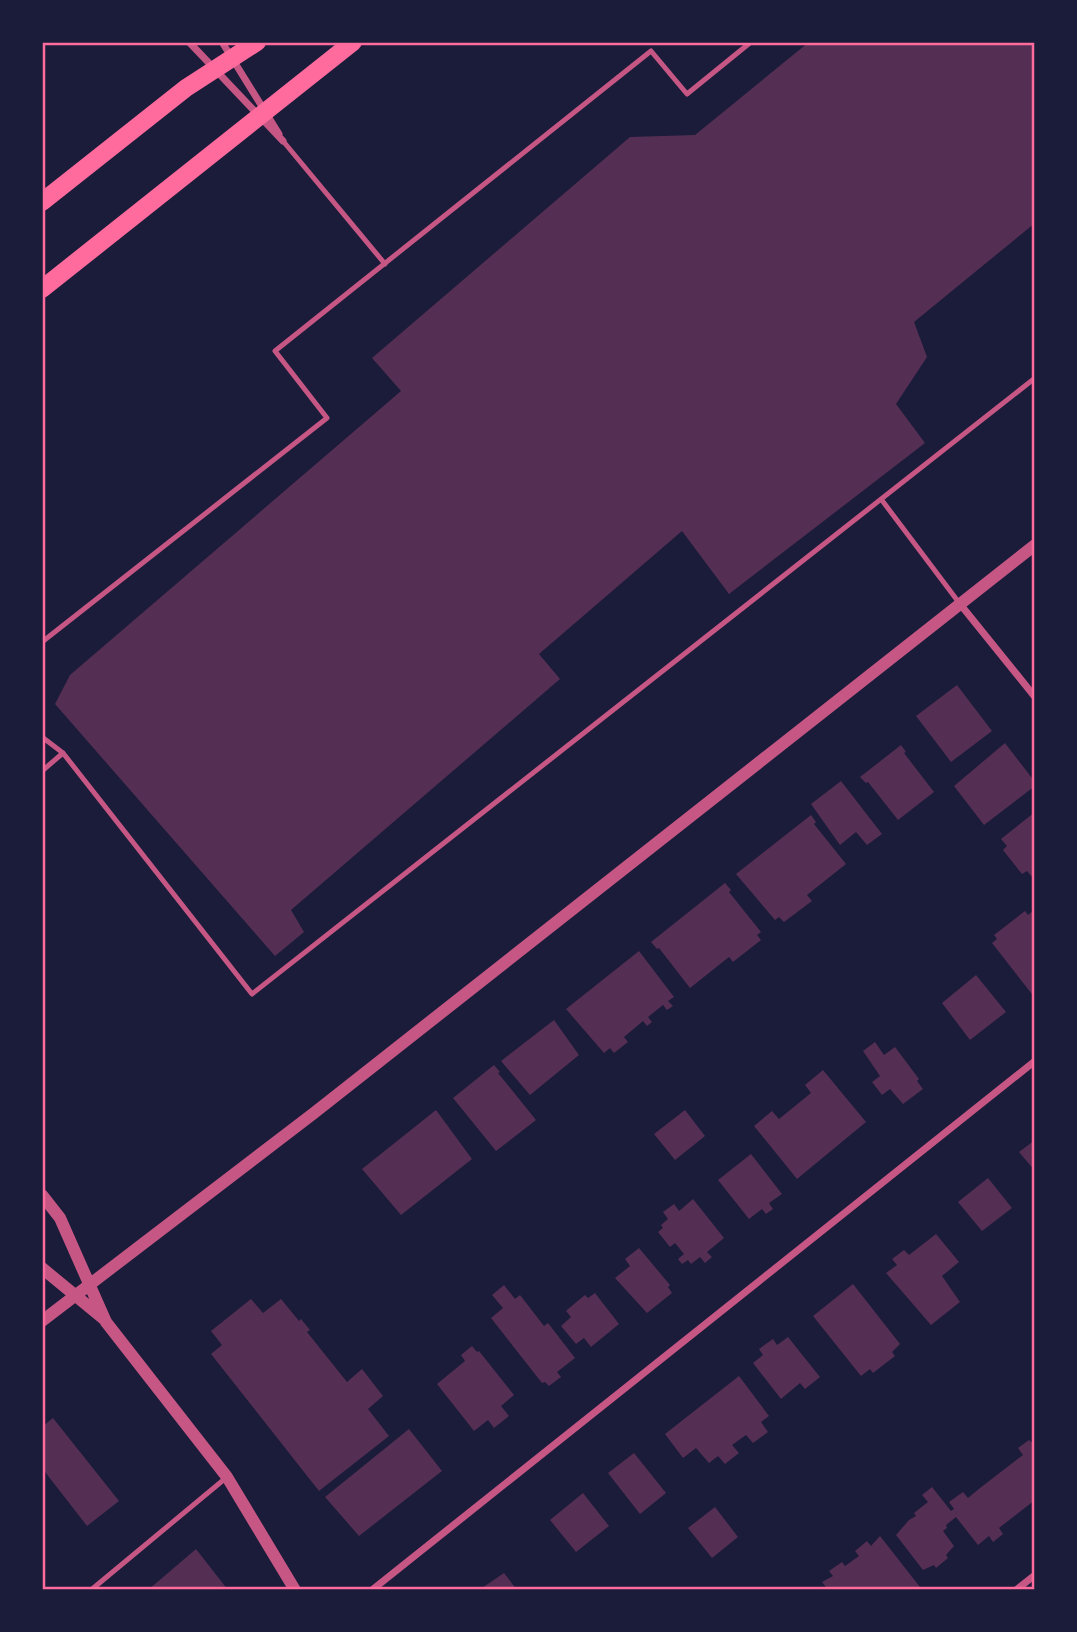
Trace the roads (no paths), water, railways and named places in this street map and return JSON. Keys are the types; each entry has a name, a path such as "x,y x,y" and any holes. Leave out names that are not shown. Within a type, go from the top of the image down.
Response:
{"main road":[{"path":"42,202 186,88 257,42"},
{"path":"42,289 354,42"}],"street":[{"path":"188,42 263,115 283,141"},
{"path":"222,42 263,115"},
{"path":"42,1321 314,1113 1035,545"},
{"path":"960,604 1035,697"},
{"path":"372,1590 1035,1061"},
{"path":"42,1195 60,1218 106,1322"},
{"path":"42,1268 106,1322 227,1477 295,1590"},
{"path":"1016,1590 1035,1574"}],"lane":[{"path":"42,642 327,418 275,351 651,51 687,94 751,42"},
{"path":"283,141 385,264"},
{"path":"42,737 63,753 252,994 1035,378"},
{"path":"881,499 960,604"},
{"path":"42,771 63,753"},
{"path":"91,1590 227,1477"}]}
